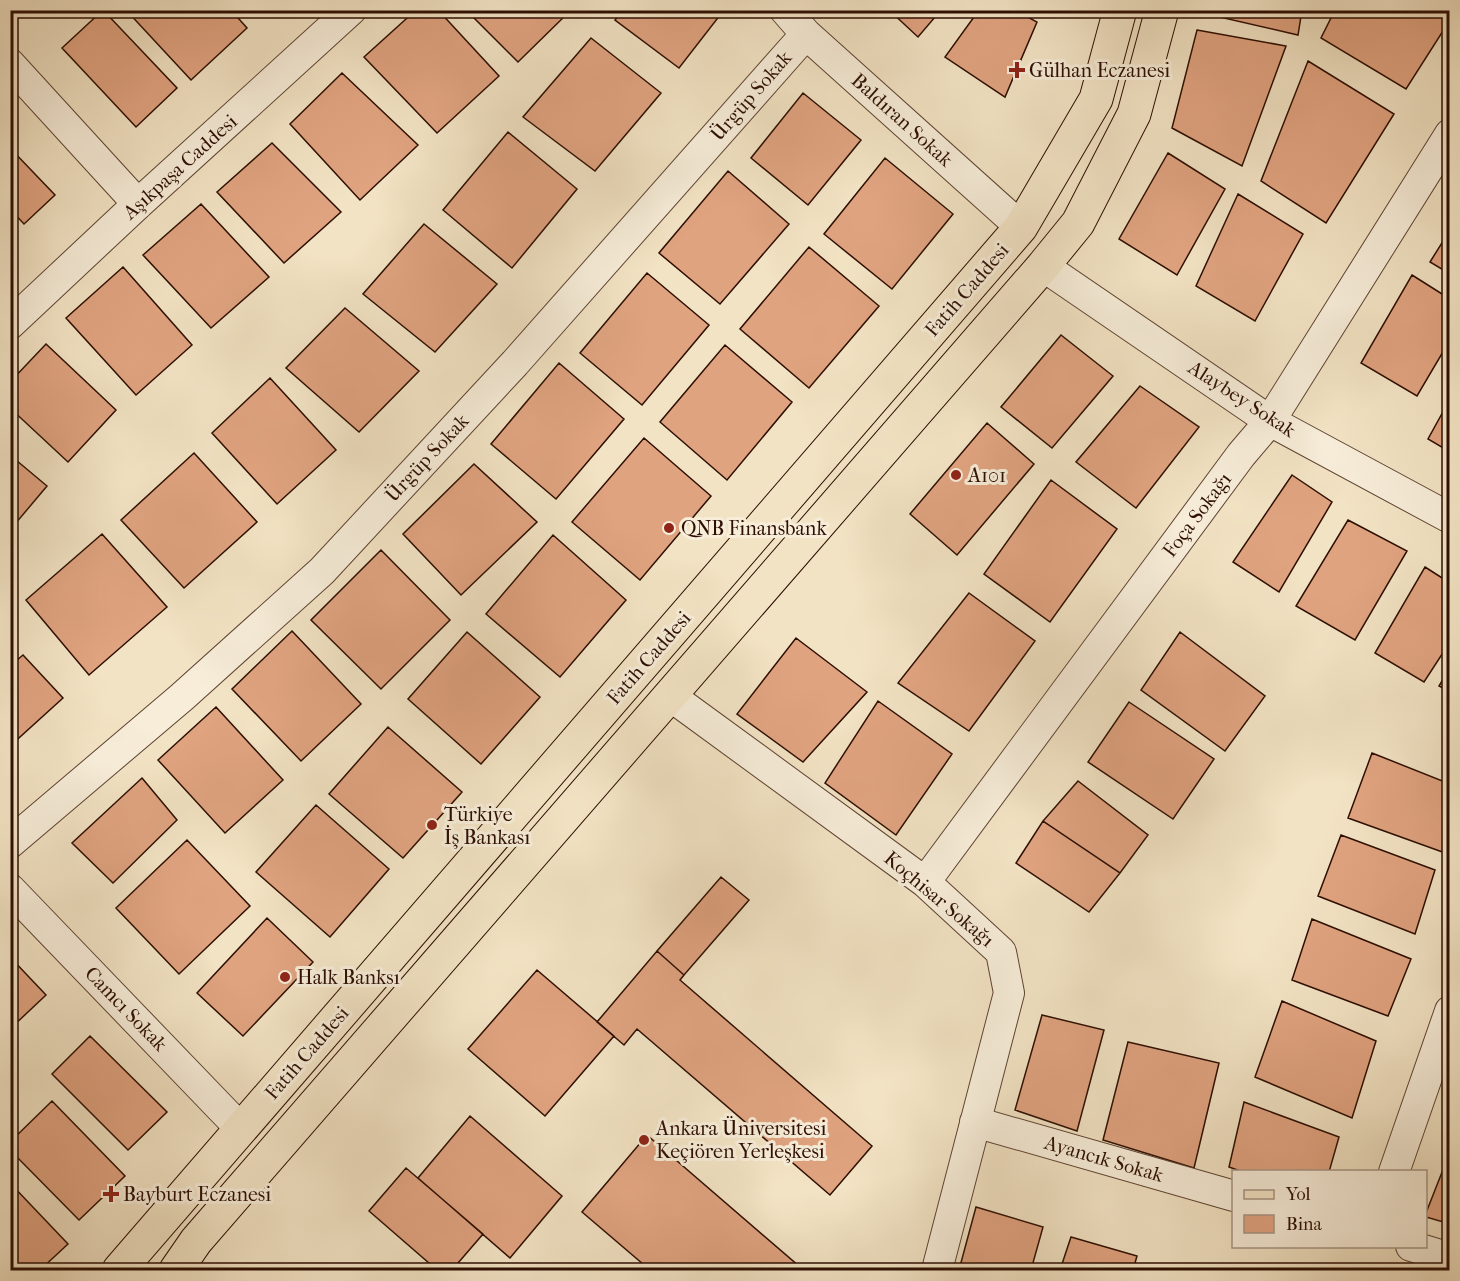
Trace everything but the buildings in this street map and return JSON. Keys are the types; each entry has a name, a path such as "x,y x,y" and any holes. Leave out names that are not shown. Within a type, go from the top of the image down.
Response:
{"main road":[{"name":"Fatih Caddesi","path":"119,1270 1022,227 1096,99 1120,10"},
{"name":"Fatih Caddesi","path":"176,1270 196,1241 1078,224 1134,114 1162,10"}],"street":[{"name":"Aşıkpaşa Caddesi","path":"10,324 351,10"},
{"name":"Baldıran Sokak","path":"785,10 806,34 1022,227"},
{"name":"Ürgüp Sokak","path":"10,843 182,696 322,571 515,363 806,34"},
{"path":"10,64 138,204"},
{"name":"Foça Sokağı","path":"925,882 1241,455 1270,421 1449,134"},
{"name":"Alaybey Sokak","path":"1043,266 1270,421 1449,518"},
{"name":"Koçhisar Sokağı","path":"669,695 925,882 1001,952 1009,993 937,1270"},
{"name":"Camcı Sokak","path":"10,889 241,1130"},
{"path":"1395,1170 1449,1011"},
{"name":"Ayancık Sokak","path":"975,1122 1232,1196"},
{"path":"1417,1248 1449,1258"}],"place":[{"name":"Gülhan Eczanesi","path":"1017,70"},
{"name":"A101","path":"956,475"},
{"name":"QNB Finansbank","path":"669,528"},
{"name":"Türkiye İş Bankası","path":"432,825"},
{"name":"Halk Banksı","path":"285,977"},
{"name":"Ankara Üniversitesi Keçiören Yerleşkesi","path":"644,1140"},
{"name":"Bayburt Eczanesi","path":"111,1194"}]}
